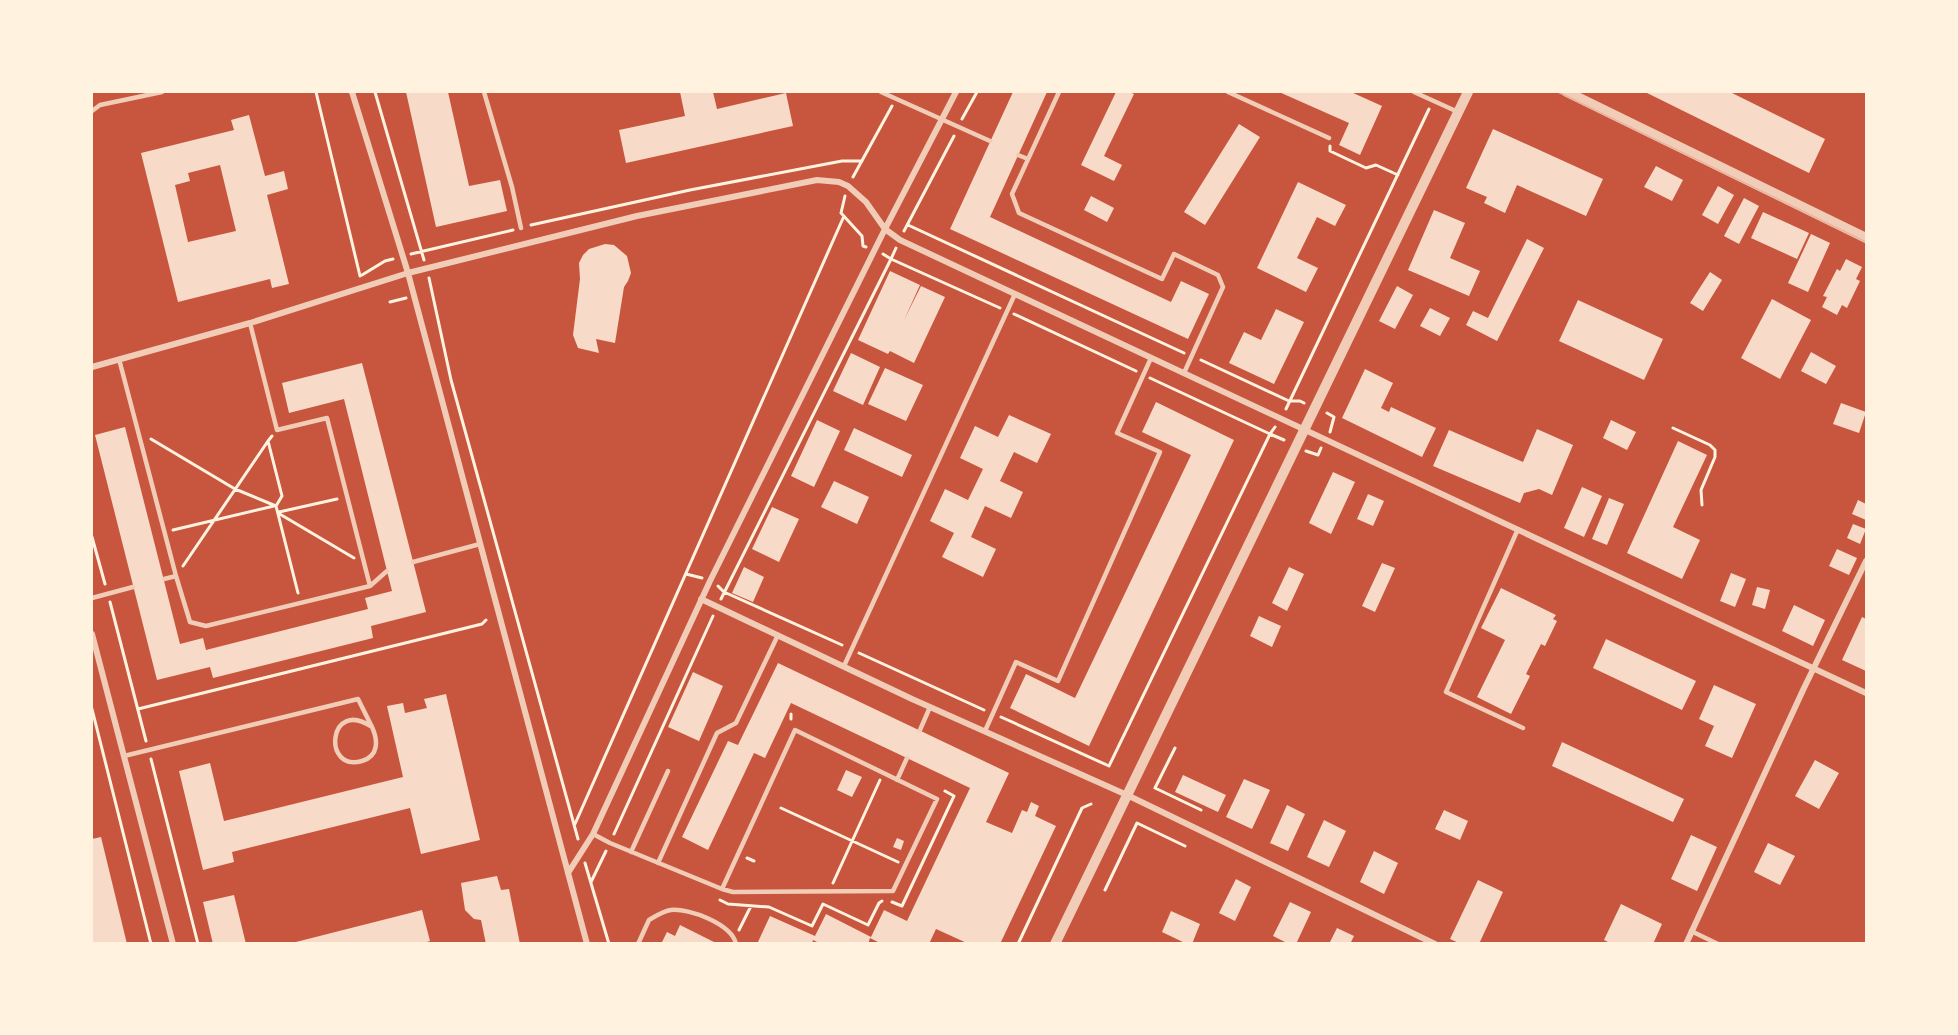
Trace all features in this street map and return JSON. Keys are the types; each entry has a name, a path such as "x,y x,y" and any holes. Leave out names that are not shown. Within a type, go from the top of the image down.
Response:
{"street":[{"path":"352,92 408,273 587,944"},
{"path":"568,873 593,834 701,599 885,229 956,92"},
{"path":"1055,944 1468,92"},
{"path":"1567,92 1866,238"},
{"path":"92,367 250,323 427,268 637,216 817,180 839,182 848,186 866,202 885,229 900,240 1866,693"},
{"path":"1686,944 1866,561"},
{"path":"701,599 930,707 1127,795 1435,944"},
{"path":"92,634 173,944"}],"lane":[{"path":"92,111 100,105 162,92"},
{"path":"484,92 512,187 521,228"},
{"path":"881,92 990,141"},
{"path":"1059,92 1012,194 1019,213 1162,279 1174,254 1218,275 1223,287 1184,373"},
{"path":"1228,92 1329,138"},
{"path":"1414,92 1458,112"},
{"path":"1018,154 1028,159"},
{"path":"844,666 1015,294"},
{"path":"250,323 277,430 327,418 370,586"},
{"path":"985,732 1016,662 1058,681 1160,452 1117,433 1150,358"},
{"path":"118,359 190,622 206,626 370,586 387,571"},
{"path":"1518,529 1446,692 1523,728"},
{"path":"413,562 480,544"},
{"path":"164,579 176,576"},
{"path":"92,598 133,587"},
{"path":"658,863 717,734 736,723 778,635"},
{"path":"124,756 358,699 378,738 376,750 368,759 356,763 344,759 336,750 334,737 339,726 350,720 362,720 372,727"},
{"path":"920,730 930,707"},
{"path":"593,834 658,863 722,889 733,892 893,891 937,799 795,730 722,889"},
{"path":"897,780 907,758"},
{"path":"632,852 668,771"},
{"path":"638,944 649,920 672,910 709,918 724,927 736,940"},
{"path":"1691,932 1718,944"}],"path":[{"path":"316,92 360,276 385,261 521,228 690,190 842,161 862,161"},
{"path":"375,92 427,268 451,380 574,826 609,944"},
{"path":"574,826 843,215 848,186 897,99"},
{"path":"686,574 710,581 724,592 1109,766 1270,434 1281,419 1433,100"},
{"path":"1329,138 1330,152 1366,168 1376,165 1398,175"},
{"path":"908,225 1289,402"},
{"path":"591,882 724,592 891,259 1270,434"},
{"path":"1673,428 1710,445 1715,450 1715,457 1701,489 1702,505"},
{"path":"137,430 236,489 276,506"},
{"path":"176,576 277,430"},
{"path":"164,531 276,506 282,496 268,441"},
{"path":"278,513 347,496"},
{"path":"276,506 300,603"},
{"path":"278,513 364,564"},
{"path":"508,614 517,615"},
{"path":"138,710 482,624 486,620"},
{"path":"92,709 151,944"},
{"path":"791,714 791,719 798,722"},
{"path":"1175,748 1155,788 1201,810"},
{"path":"718,899 728,904 769,907 812,926 884,773"},
{"path":"823,904 868,925 879,903 885,900 902,906 954,796 944,791"},
{"path":"1018,944 1082,808 1091,804"},
{"path":"781,808 918,871"},
{"path":"1105,890 1137,823 1185,846"},
{"path":"736,940 751,906"}],"building":[{"path":"406,92 448,92 469,186 500,180 507,211 436,227"},
{"path":"680,92 713,92 717,109 786,93 793,126 626,163 619,130 685,116"},
{"path":"1013,92 1047,92 990,217 1171,302 1181,281 1209,294 1188,339 950,229"},
{"path":"1116,92 1134,94 1104,156 1122,165 1114,181 1081,165"},
{"path":"1279,92 1351,92 1382,106 1360,155 1339,145 1349,123"},
{"path":"1645,92 1730,92 1825,139 1809,173"},
{"path":"249,115 265,176 284,171 288,189 267,195 289,284 272,288 270,279 178,302 141,153 234,130 231,120","holes":["220,165 236,231 188,242 175,185 190,181 188,173"]},
{"path":"1239,124 1260,137 1205,225 1184,212"},
{"path":"1493,129 1603,179 1586,216 1517,185 1505,213 1484,203 1487,197 1466,188"},
{"path":"1656,166 1683,180 1672,201 1644,187"},
{"path":"1298,182 1346,205 1335,226 1317,217 1297,258 1318,268 1306,292 1257,268"},
{"path":"1718,186 1734,195 1718,224 1702,215"},
{"path":"1091,196 1114,208 1107,222 1084,210"},
{"path":"1744,198 1759,206 1739,244 1724,236"},
{"path":"1434,210 1465,223 1450,258 1480,271 1469,296 1408,270"},
{"path":"1763,212 1809,233 1797,259 1751,238"},
{"path":"1811,234 1830,243 1808,292 1788,283"},
{"path":"1527,239 1544,248 1497,341 1466,325 1473,311 1488,318"},
{"path":"605,244 614,245 627,256 631,273 624,287 615,343 596,339 599,353 578,348 573,335 580,279 579,263 589,249"},
{"path":"1846,259 1862,267 1856,279 1860,281 1847,308 1842,305 1837,315 1822,307 1827,297 1823,296 1837,269 1840,271"},
{"path":"890,271 920,285 904,320 921,286 945,297 914,363 890,351 888,354 858,340"},
{"path":"1710,272 1722,280 1703,311 1690,303"},
{"path":"1397,286 1413,295 1395,329 1379,321"},
{"path":"1772,299 1811,320 1780,379 1741,358"},
{"path":"1578,300 1663,339 1644,380 1559,341"},
{"path":"1430,308 1450,318 1440,336 1420,326"},
{"path":"1276,309 1304,322 1274,384 1229,363 1244,332 1261,340"},
{"path":"1811,352 1836,366 1826,384 1801,371"},
{"path":"851,353 880,367 863,405 833,391"},
{"path":"362,363 426,612 371,626 373,638 213,678 210,667 157,680 95,435 125,427 180,644 203,638 206,650 368,609 365,598 392,591 344,399 289,413 282,383"},
{"path":"885,368 923,385 906,421 868,404"},
{"path":"1365,369 1393,383 1381,408 1389,412 1391,407 1436,428 1422,457 1342,418"},
{"path":"1156,402 1234,440 1089,746 1010,708 1026,674 1075,698 1191,455 1142,432"},
{"path":"1841,403 1866,412 1859,433 1833,424"},
{"path":"1009,415 1051,434 1037,463 1014,452 1000,481 1023,492 1011,518 985,506 971,537 996,549 983,577 942,557 954,533 930,521 945,489 968,500 983,469 960,458 975,426 998,437"},
{"path":"817,420 840,431 814,487 791,476"},
{"path":"1611,420 1636,432 1627,450 1603,438"},
{"path":"854,428 912,455 902,477 844,450"},
{"path":"1537,429 1573,445 1552,495 1539,489 1524,493 1520,503 1433,466 1449,430 1523,462"},
{"path":"1678,441 1707,455 1673,527 1700,540 1682,579 1627,553"},
{"path":"1333,472 1355,482 1331,534 1309,523"},
{"path":"834,481 869,497 857,524 821,507"},
{"path":"1582,487 1602,496 1584,537 1564,528"},
{"path":"1368,494 1384,501 1373,526 1357,519"},
{"path":"1609,498 1624,504 1607,545 1592,539"},
{"path":"1858,500 1866,504 1866,520 1852,514"},
{"path":"772,507 799,519 779,562 752,549"},
{"path":"1853,524 1866,529 1860,544 1847,538"},
{"path":"1837,549 1857,558 1849,575 1829,566"},
{"path":"1382,563 1395,568 1375,612 1362,606"},
{"path":"744,567 764,577 753,602 732,593"},
{"path":"1289,567 1304,574 1287,611 1272,603"},
{"path":"1731,573 1746,579 1735,607 1720,601"},
{"path":"1757,587 1770,590 1765,609 1752,605"},
{"path":"1501,588 1556,615 1553,619 1557,621 1545,646 1541,644 1526,674 1530,676 1511,714 1477,697 1505,640 1481,628"},
{"path":"1794,605 1825,620 1813,646 1782,631"},
{"path":"1259,616 1281,626 1272,647 1250,636"},
{"path":"1862,617 1866,619 1866,671 1842,660"},
{"path":"1606,639 1696,681 1682,710 1593,668"},
{"path":"778,663 1009,773 986,822 1012,833 1022,810 1027,812 1031,802 1039,806 1035,816 1056,826 1000,944 969,944 936,929 929,944 882,944 870,938 868,944 821,944 813,940 812,944 757,944 770,916 815,936 826,914 871,937 884,910 907,921 970,788 791,703 765,758 754,753 708,850 682,837 728,741 738,745"},
{"path":"693,672 723,686 699,741 668,727"},
{"path":"1714,685 1756,704 1732,758 1705,746 1714,726 1699,719"},
{"path":"446,694 480,840 421,854 410,808 232,852 234,862 203,870 179,771 210,763 224,821 403,777 387,706 403,703 405,713 427,708 424,699"},
{"path":"1562,742 1684,799 1673,822 1552,766"},
{"path":"1815,760 1839,773 1819,809 1795,796"},
{"path":"846,770 862,777 852,797 837,790"},
{"path":"1183,775 1226,795 1218,812 1175,792"},
{"path":"1244,779 1270,790 1252,829 1226,817"},
{"path":"1287,805 1305,814 1288,851 1270,843"},
{"path":"1444,810 1468,821 1460,840 1435,829"},
{"path":"1324,820 1346,831 1329,867 1307,857"},
{"path":"1691,835 1717,847 1697,891 1671,879"},
{"path":"101,837 127,944 93,944 92,839"},
{"path":"897,838 904,841 901,850 893,847"},
{"path":"1768,843 1795,856 1780,885 1754,872"},
{"path":"1374,851 1398,863 1384,894 1360,882"},
{"path":"497,876 501,890 509,889 520,944 486,944 481,920 474,919 465,910 461,883"},
{"path":"1236,879 1251,887 1235,921 1219,913"},
{"path":"1478,880 1503,892 1479,944 1461,944 1450,939"},
{"path":"234,895 246,944 213,944 203,902"},
{"path":"1290,902 1311,912 1296,944 1289,944 1273,936"},
{"path":"1621,904 1662,924 1653,944 1612,944 1604,940"},
{"path":"422,910 430,941 420,944 288,944"},
{"path":"1171,911 1200,924 1192,944 1187,944 1162,932"},
{"path":"680,925 718,944 661,944 667,932 675,936"},
{"path":"1337,928 1354,936 1350,944 1329,944"}],"tram line":[{"path":"1558,92 1866,242"}]}
